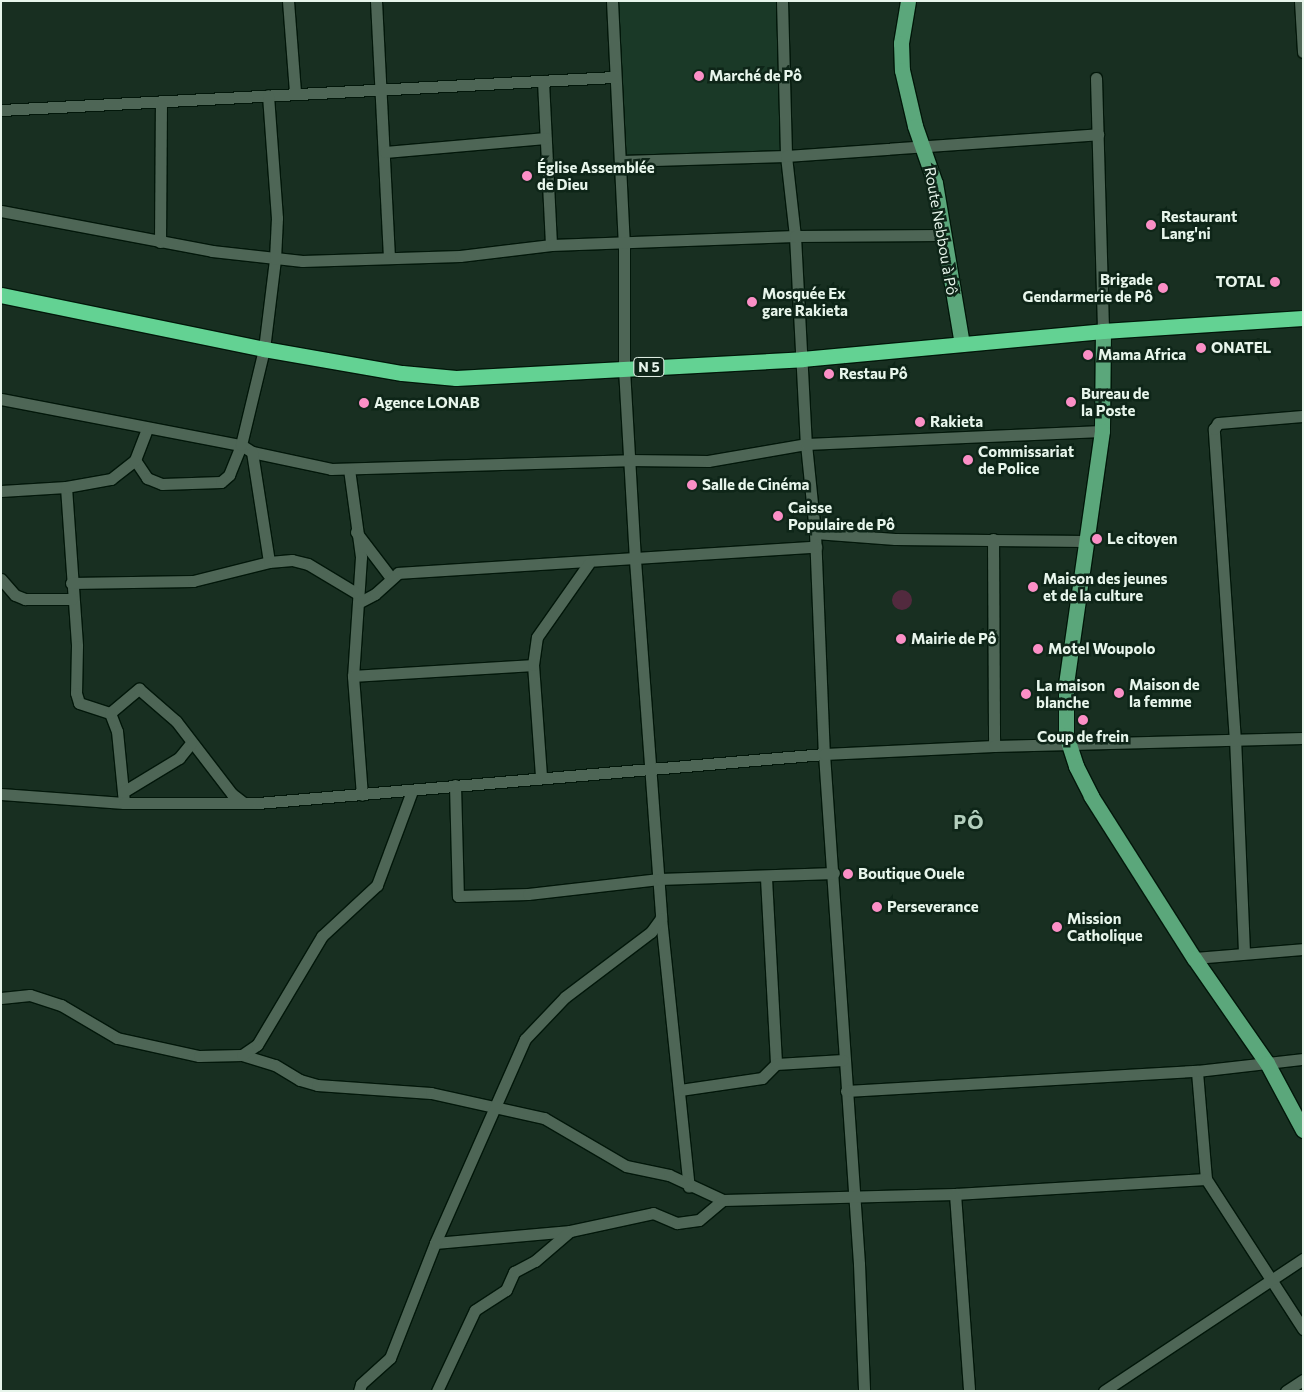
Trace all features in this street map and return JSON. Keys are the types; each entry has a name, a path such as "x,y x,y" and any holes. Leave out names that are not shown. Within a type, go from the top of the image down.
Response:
{"highway":[{"name":"N 5","path":"1,296 264,349 402,372 456,378 802,359 1103,331 1303,318"}],"main road":[{"name":"Route Nebbou à Pô","path":"908,1 901,43 906,97 935,183 942,234 962,344"},
{"path":"1103,331 1102,431 1066,684 1064,713 1069,744 1091,796 1194,958 1267,1063 1303,1130"}],"street":[{"path":"288,1 296,93"},
{"path":"376,1 389,258"},
{"path":"612,1 624,244 624,369 635,560 661,918 689,1187"},
{"path":"782,1 786,156 795,236 806,444 816,547 824,754 834,873 852,1196 859,1264 864,1391"},
{"path":"1300,1 1303,52"},
{"path":"1,110 615,77"},
{"path":"1096,78 1103,331"},
{"path":"543,82 551,245"},
{"path":"135,460 147,478 162,484 220,482 229,475 241,445 264,349 275,259 277,218 268,95"},
{"path":"160,242 161,101"},
{"path":"621,162 786,156 1098,134"},
{"path":"385,152 545,138"},
{"path":"1,211 160,242 275,259 460,256 551,245 624,244 795,236 942,234"},
{"path":"1,399 147,429 241,445 252,452 331,469 629,460 708,461 806,444 1102,431"},
{"path":"1244,952 1235,742 1214,429 1218,423 1303,416"},
{"path":"1,491 66,488 111,479 135,460 147,429"},
{"path":"252,452 268,562"},
{"path":"349,468 356,532 361,557 353,639 353,676 362,795"},
{"path":"66,488 72,599 77,646 76,693 78,702 110,713 117,731 124,798"},
{"path":"356,532 391,578"},
{"path":"815,533 895,540 1086,541"},
{"path":"994,540 994,746"},
{"path":"358,599 375,594 398,573 589,563 816,547"},
{"path":"71,583 194,582 268,562 292,560 308,564 358,599"},
{"path":"541,776 533,665 537,638 589,563"},
{"path":"1,579 14,595 25,599 72,599"},
{"path":"353,676 533,665"},
{"path":"110,713 139,688 176,721 232,794 244,803"},
{"path":"1,794 244,803 412,791 541,776 824,754 994,746 1235,742 1303,738"},
{"path":"124,798 179,758 191,743"},
{"path":"455,786 458,896 528,894 659,879 766,878 834,873"},
{"path":"242,1055 256,1045 322,936 378,885 412,791"},
{"path":"766,878 776,1064"},
{"path":"359,1391 361,1384 390,1358 435,1243 525,1039 565,997 652,932 661,918"},
{"path":"1194,958 1244,952 1303,949"},
{"path":"1,998 30,995 61,1005 117,1038 199,1056 242,1055 275,1065 300,1080 317,1085 431,1093 544,1118 626,1166 669,1175 689,1187 723,1200 955,1194 1206,1179"},
{"path":"846,1092 1197,1071 1303,1058"},
{"path":"680,1090 762,1078 776,1064 844,1060"},
{"path":"1197,1071 1206,1179 1303,1329"},
{"path":"955,1194 969,1391"},
{"path":"435,1243 570,1231 653,1213 677,1223 699,1220 723,1200"},
{"path":"437,1391 475,1310 506,1290 514,1272 536,1261 570,1231"},
{"path":"1104,1391 1271,1278 1303,1259"},
{"path":"1286,1391 1303,1380"}],"shaded area":[{"name":"Marché de Pô","path":"616,1 776,1 781,150 624,156"},
{"path":"902,590 909,593 912,600 909,607 902,610 895,607 892,600 895,593"}],"place":[{"name":"Marché de Pô","path":"699,76"},
{"name":"Église Assemblée de Dieu","path":"527,176"},
{"name":"Restaurant Lang'ni","path":"1151,225"},
{"name":"TOTAL","path":"1275,282"},
{"name":"Brigade Gendarmerie de Pô","path":"1163,288"},
{"name":"Mosquée Ex gare Rakieta","path":"752,302"},
{"name":"ONATEL","path":"1201,348"},
{"name":"Mama Africa","path":"1088,355"},
{"name":"Restau Pô","path":"829,374"},
{"name":"Bureau de la Poste","path":"1071,402"},
{"name":"Agence LONAB","path":"364,403"},
{"name":"Rakieta","path":"920,422"},
{"name":"Commissariat de Police","path":"968,460"},
{"name":"Salle de Cinéma","path":"692,485"},
{"name":"Caisse Populaire de Pô","path":"778,516"},
{"name":"Le citoyen","path":"1097,539"},
{"name":"Maison des jeunes et de la culture","path":"1033,587"},
{"name":"Mairie de Pô","path":"901,639"},
{"name":"Motel Woupolo","path":"1038,649"},
{"name":"Maison de la femme","path":"1119,693"},
{"name":"La maison blanche","path":"1026,694"},
{"name":"Coup de frein","path":"1083,720"},
{"name":"Boutique Ouele","path":"848,874"},
{"name":"Perseverance","path":"877,907"},
{"name":"Mission Catholique","path":"1057,927"}],"district":[{"name":"PÔ","path":"969,821"}]}
